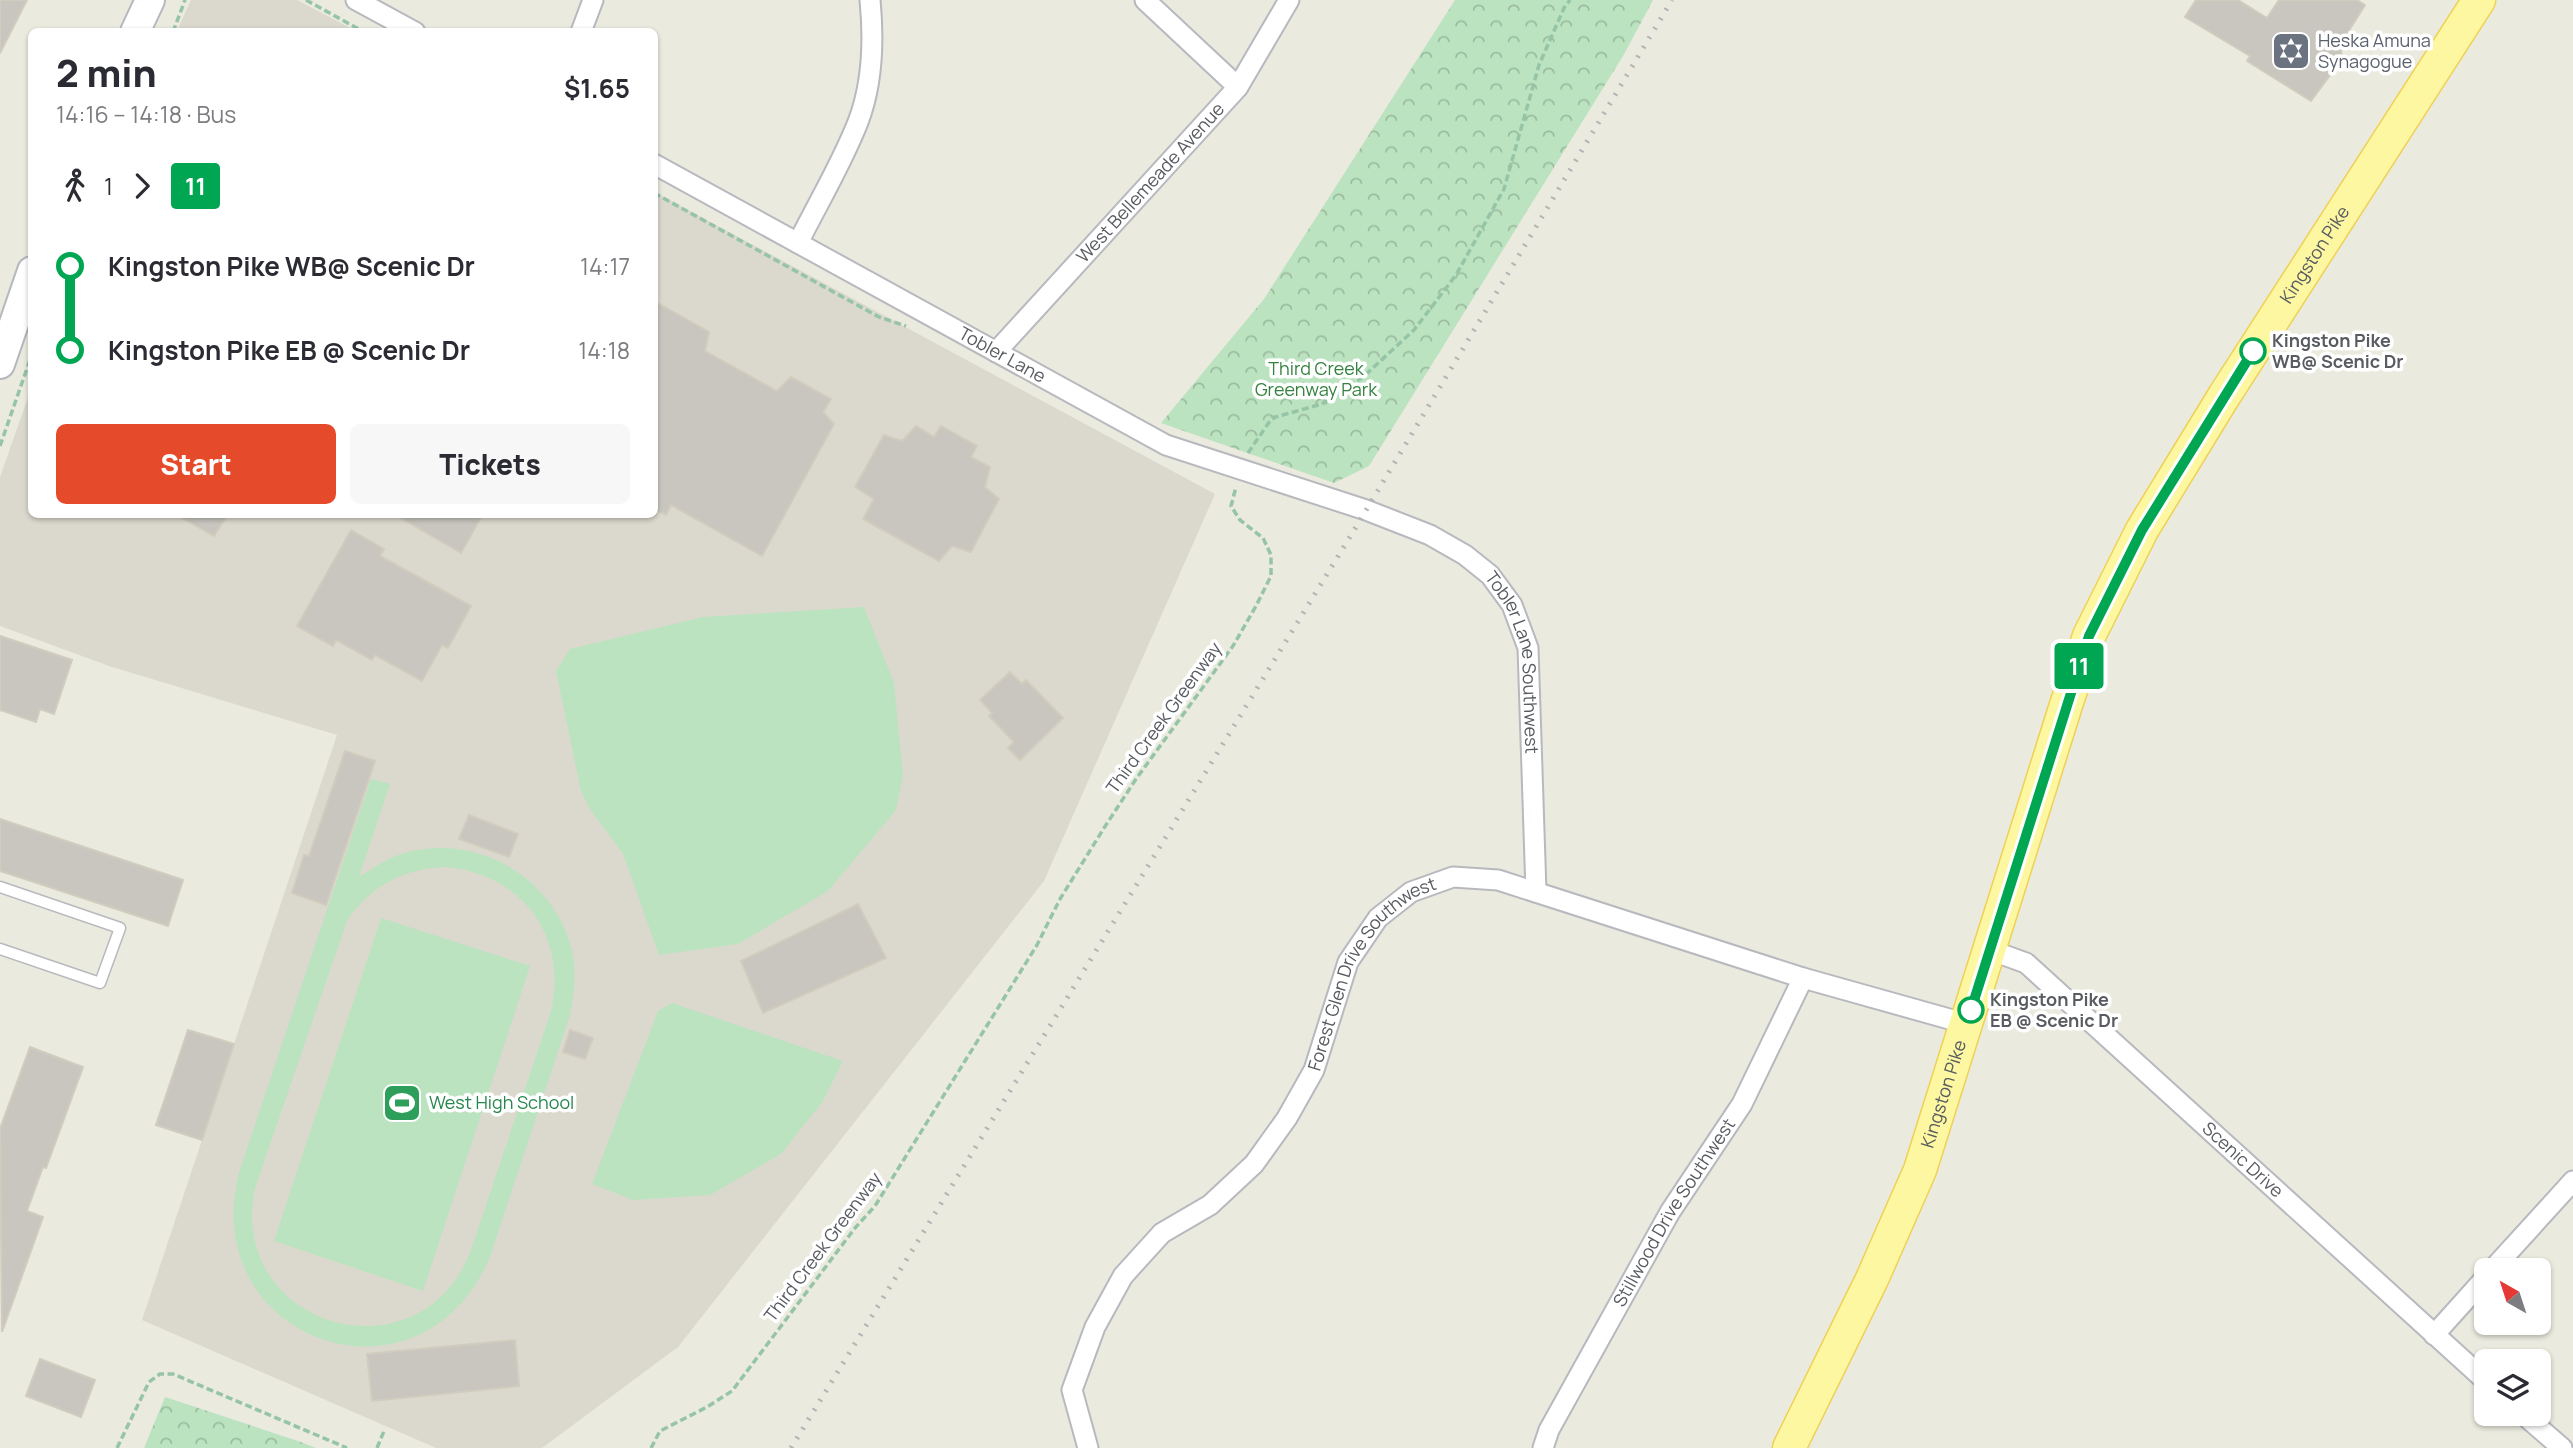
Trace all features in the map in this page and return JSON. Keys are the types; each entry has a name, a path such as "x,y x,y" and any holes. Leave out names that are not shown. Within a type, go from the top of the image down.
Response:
{"main road":[{"name":"Kingston Pike","path":"1789,1448 1872,1279 1920,1170 2085,648 2112,586 2142,530 2224,396 2479,0"}],"street":[{"path":"137,28 150,0"},
{"path":"356,0 408,28"},
{"path":"582,28 593,0"},
{"path":"798,243 859,121 870,75 874,38 870,0"},
{"path":"1145,0 1238,88"},
{"name":"West Bellemeade Avenue","path":"996,352 1238,88 1289,0"},
{"name":"Tobler Lane","path":"658,166 1166,445 1366,510"},
{"path":"0,364 28,283"},
{"name":"Tobler Lane Southwest","path":"1366,510 1430,535 1465,555 1490,575 1512,605 1528,648 1536,892"},
{"name":"Forest Glen Drive Southwest","path":"1088,1448 1072,1390 1095,1326 1123,1276 1162,1233 1210,1205 1254,1164 1287,1118 1314,1070 1348,962 1378,918 1411,892 1453,877 1498,880 1803,978 1967,1024"},
{"name":"Scenic Drive","path":"1990,950 2026,962 2474,1370"},
{"name":"Stillwood Drive Southwest","path":"1543,1448 1549,1430 1670,1212 1742,1104 1803,978"},
{"path":"2503,1258 2573,1181"},
{"path":"2434,1335 2474,1290"},
{"path":"2537,1426 2562,1448"}],"lane":[{"path":"0,887 120,928 100,984 0,949"}],"path":[{"path":"174,28 185,0"},
{"path":"306,0 357,28"},
{"name":"Third Creek Greenway","path":"651,1448 660,1431 732,1391 855,1228 875,1206 1037,945 1060,899 1104,828 1245,626 1271,576 1271,555 1263,538 1240,520 1231,506 1251,446 1272,418 1322,404 1363,377 1414,330 1456,275 1504,189 1539,65 1570,0"},
{"path":"0,446 28,366"},
{"path":"117,1448 149,1382 160,1374 173,1374 347,1448"},
{"path":"377,1448 384,1431"}],"shaded area":[{"path":"191,0 297,0 350,28 178,28"},
{"name":"West High School","path":"658,194 1215,494 1044,881 678,1347 542,1448 436,1448 142,1320 337,735 112,667 0,626 0,477 28,398 28,518 658,518"}],"green space":[{"name":"Third Creek Greenway Park","path":"1455,0 1653,0 1623,56 1369,466 1334,483 1161,423 1264,299"},
{"path":"864,607 894,683 903,775 896,810 828,891 738,944 659,955 623,854 590,809 581,791 556,671 570,649 703,617"},
{"path":"371,779 390,784 359,877 391,858 424,849 452,849 479,854 505,864 528,880 547,900 562,924 572,951 574,983 570,1015 490,1257 458,1307 416,1336 369,1346 323,1339 282,1317 251,1280 235,1231 239,1172","holes":["446,867 473,872 497,882 517,896 533,914 545,934 552,958 554,984 551,1011 472,1247 448,1290 414,1315 375,1326 335,1322 298,1305 270,1276 254,1237 255,1188 347,921 366,898 403,875"]},
{"name":"West High School","path":"381,918 530,966 423,1291 274,1241"},
{"path":"672,1003 843,1061 823,1101 781,1154 710,1195 633,1200 592,1184 658,1011"},
{"path":"165,1397 298,1441 316,1448 144,1448"}],"building":[{"path":"0,0 27,0 0,53"},
{"name":"Heska Amuna Synagogue","path":"2196,0 2238,0 2267,18 2279,0 2357,0 2365,5 2340,45 2342,57 2339,63 2311,101 2247,61 2250,56 2185,17"},
{"path":"658,303 709,332 705,351 777,391 791,377 831,399 823,412 834,424 762,556 671,505 666,515 658,511"},
{"path":"916,426 934,437 941,426 977,446 971,457 990,467 985,487 999,499 971,552 952,546 939,561 863,519 874,499 855,487 884,435 902,441"},
{"path":"182,518 225,518 214,536"},
{"path":"401,518 481,518 461,553"},
{"path":"351,530 384,549 380,556 471,606 448,648 442,645 422,681 375,655 372,660 336,640 333,646 297,626"},
{"path":"0,636 72,660 54,714 40,709 36,722 0,710"},
{"path":"1010,672 1022,684 1026,680 1063,718 1020,760 1008,748 1014,742 989,716 992,713 980,700"},
{"path":"345,751 375,761 326,905 292,893 304,855 309,856"},
{"path":"469,815 518,834 509,857 459,839"},
{"path":"0,819 183,880 168,926 0,871"},
{"path":"858,904 886,958 763,1013 741,961"},
{"path":"188,1030 234,1044 202,1140 156,1125"},
{"path":"570,1030 593,1038 585,1059 563,1052"},
{"path":"30,1047 83,1067 46,1168 43,1167 27,1211 43,1217 2,1332 0,1129"},
{"path":"515,1340 519,1386 372,1401 367,1354"},
{"path":"40,1359 95,1380 81,1417 26,1396"}],"railway":[{"path":"791,1448 1356,527 1672,0"}],"bus line":[{"name":"11","path":"1971,1010 2089,636 2142,530 2253,351"}],"place":[{"name":"Heska Amuna Synagogue","path":"2291,51"},
{"name":"Kingston Pike WB@ Scenic Dr","path":"2253,351"},
{"name":"Kingston Pike EB @ Scenic Dr","path":"1971,1010"},
{"name":"West High School","path":"402,1103"}]}
